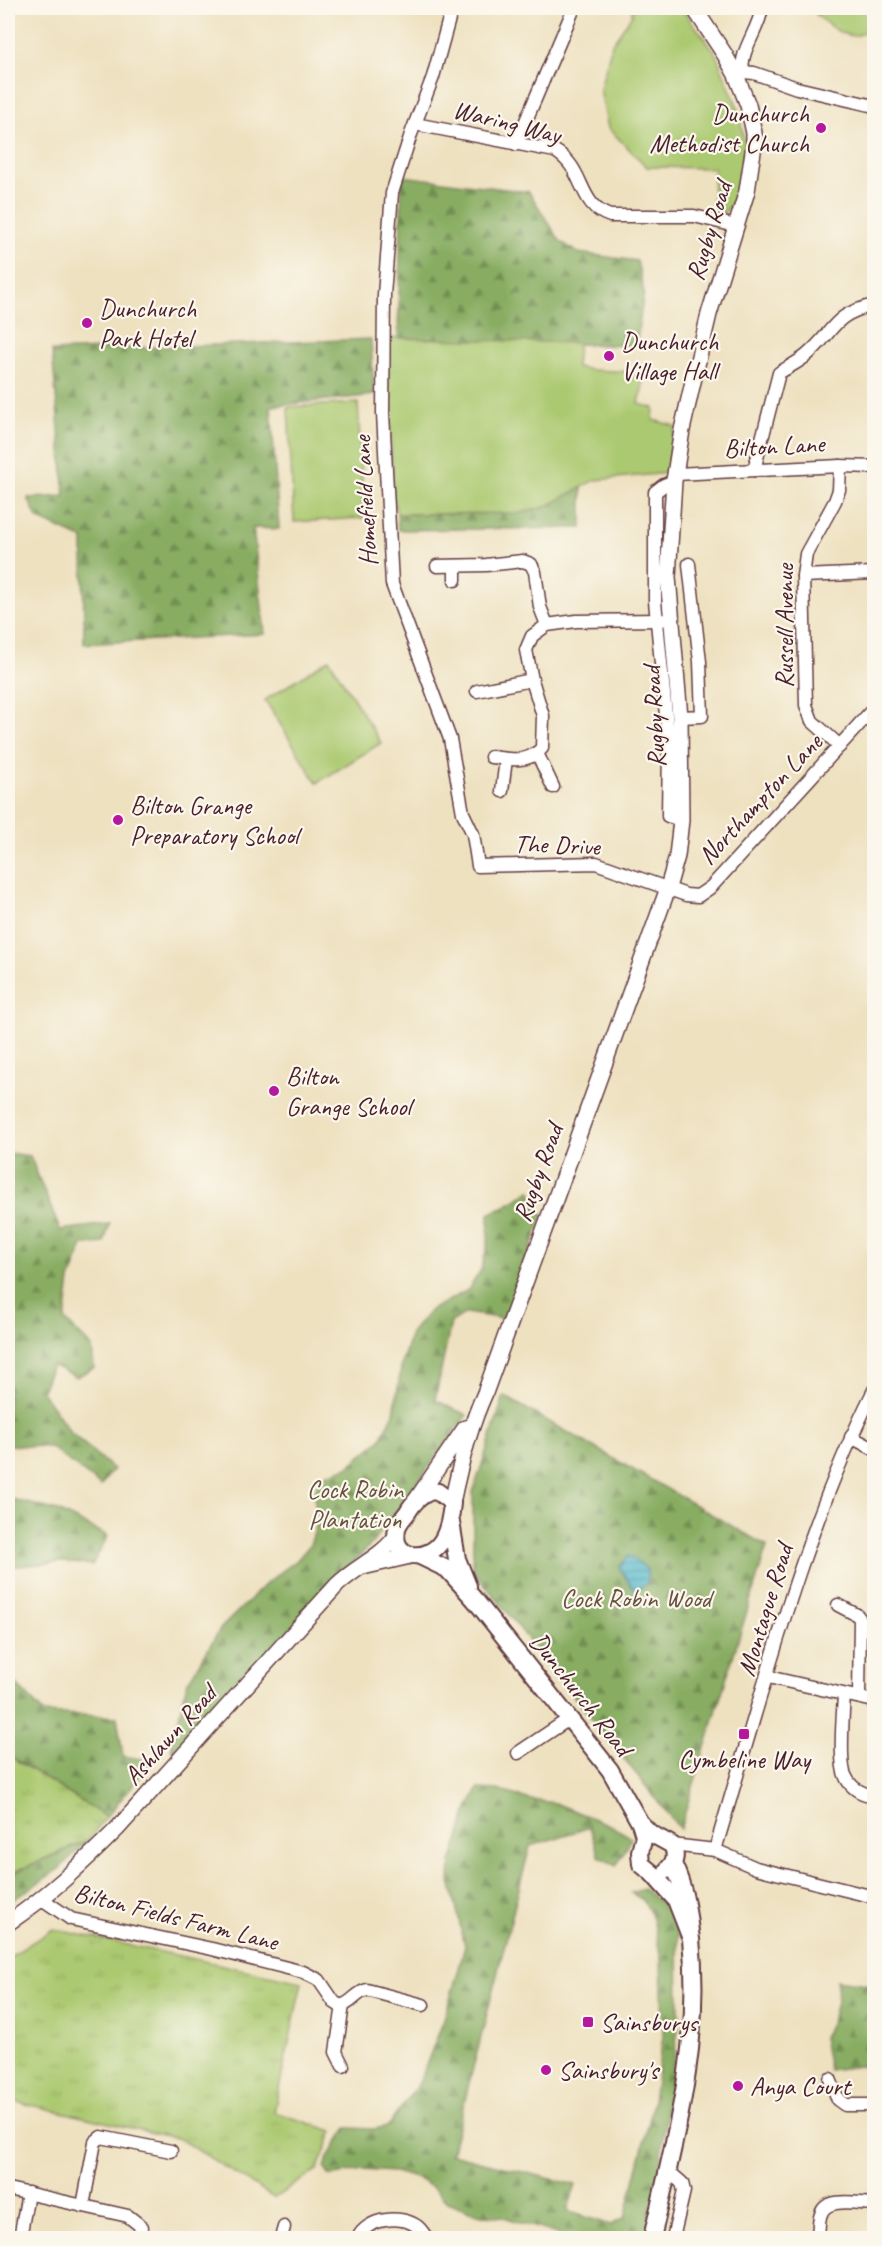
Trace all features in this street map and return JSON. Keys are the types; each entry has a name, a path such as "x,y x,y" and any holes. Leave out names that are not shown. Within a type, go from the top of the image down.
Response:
{"highway":[{"path":"438,1492 451,1510 443,1539 437,1547 431,1552 415,1556 402,1548 397,1535 399,1525 416,1500 424,1494 438,1492"},
{"name":"Dunchurch Road","path":"451,1510 452,1536 460,1569 475,1600"},
{"name":"Dunchurch Road","path":"415,1556 447,1569 475,1600 610,1770 640,1823 644,1836 640,1852 641,1864 676,1900 690,1936"},
{"name":"Dunchurch Road","path":"640,1823 673,1850 688,1909 695,1988 694,2025 686,2083 652,2238"},
{"path":"643,1845 648,1840 673,1850 664,1872 652,1873"}],"main road":[{"name":"Rugby Road","path":"475,1415 668,891 677,856 681,820 680,717 662,600 668,577 675,478 681,430 709,314 747,191 754,145 754,133 739,74 694,8"},
{"path":"416,1500 475,1415"},
{"name":"Dunchurch Road","path":"451,1510 464,1448 475,1415"},
{"name":"Ashlawn Road","path":"358,1568 386,1547 397,1535"},
{"name":"Ashlawn Road","path":"8,1923 42,1899 117,1830 348,1573 392,1558 415,1556"}],"street":[{"name":"Homefield Lane","path":"452,8 433,77 392,194 384,295 383,402 391,579 450,739 463,813 473,834 478,866"},
{"path":"516,144 574,8"},
{"path":"762,8 760,20 741,62 739,74 754,74 797,88 874,106"},
{"name":"Waring Way","path":"415,124 555,151 572,164 591,204 600,213 610,216 694,216 736,226"},
{"path":"754,470 779,373 808,354 835,323 853,310 874,305"},
{"name":"Bilton Lane","path":"675,478 754,470 840,466 874,467"},
{"name":"Russell Avenue","path":"840,466 839,490 806,554 803,576 806,705 812,721 840,746"},
{"path":"437,566 523,561 531,564 535,572 540,607 547,625"},
{"path":"680,717 703,720 700,662 689,564"},
{"path":"455,566 455,580"},
{"path":"803,576 874,573"},
{"path":"491,757 530,758 542,748 543,716 526,650 532,636 547,625 576,621 664,620 669,746 668,816 681,820"},
{"path":"477,691 532,680"},
{"name":"Northampton Lane","path":"668,891 686,896 698,896 711,886 874,708"},
{"path":"537,753 553,787"},
{"path":"502,791 506,759"},
{"name":"The Drive","path":"478,866 596,863 668,891"},
{"name":"Montague Road","path":"715,1850 813,1529 850,1437 874,1390"},
{"path":"850,1437 874,1449"},
{"path":"838,1605 860,1619 859,1697"},
{"path":"768,1677 874,1701"},
{"path":"843,1695 844,1774 853,1786 865,1794 874,1796"},
{"path":"518,1753 569,1719"},
{"path":"673,1850 715,1850 756,1868 874,1897"},
{"name":"Bilton Fields Farm Lane","path":"42,1899 71,1920 212,1949 303,1972 319,1980 334,2002 343,2005"},
{"path":"343,2066 336,2052 343,2005 346,2005 358,1992 367,1990 423,2005"},
{"path":"830,2079 835,2104 874,2105"},
{"path":"83,2206 95,2142 101,2137 171,2151"},
{"path":"667,2170 682,2183 684,2192 673,2238"},
{"path":"8,2188 128,2216 142,2228"},
{"path":"20,2238 28,2193"},
{"path":"818,2238 821,2212 825,2207 831,2204 874,2204"},
{"path":"358,2238 367,2221 398,2220 420,2228 427,2238"}],"green space":[{"path":"632,8 681,8 714,50 738,108 746,150 734,200 724,213 712,213 714,168 647,167 608,128 600,89 612,44 632,15"},
{"path":"809,8 874,8 874,24 858,35 852,36 838,31"},
{"path":"402,176 529,192 560,241 578,253 637,261 644,292 636,346 398,338"},
{"path":"393,338 578,343 576,367 636,372 635,378 644,379 639,404 654,408 653,420 675,426 668,473 595,480 545,507 520,513 397,514 393,496 386,340"},
{"path":"371,339 374,395 271,406 279,529 253,528 265,634 84,644 83,539 37,518 28,498 65,496 52,351"},
{"path":"358,403 364,518 294,522 288,407"},
{"path":"582,486 582,528 398,530 397,514 520,513 572,493"},
{"path":"329,659 381,743 317,783 265,700"},
{"path":"8,1153 30,1156 60,1230 110,1224 104,1243 83,1245 70,1280 65,1320 92,1347 94,1368 76,1377 52,1365 42,1391 70,1432 113,1469 101,1486 50,1447 8,1445"},
{"name":"Cock Robin Plantation","path":"530,1190 543,1215 505,1319 466,1313 451,1322 435,1400 467,1415 374,1541 268,1652 179,1752 171,1749 187,1683 221,1628 269,1581 297,1560 310,1545 318,1520 314,1496 319,1477 348,1467 381,1439 394,1413 402,1362 411,1333 430,1310 468,1290 481,1270 488,1244 489,1214"},
{"name":"Cock Robin Wood","path":"504,1396 767,1546 680,1829 473,1570 473,1492"},
{"path":"8,1498 58,1511 108,1536 92,1565 62,1562 8,1567"},
{"path":"8,1670 12,1680 44,1713 117,1717 123,1756 153,1761 106,1817 8,1755"},
{"path":"8,1755 106,1817 88,1840 8,1875"},
{"path":"478,1789 498,1790 531,1800 555,1803 612,1826 632,1838 616,1866 599,1856 590,1827 530,1846 451,2154 576,2185 567,2211 611,2225 625,2218 651,2114 663,2036 661,1959 653,1918 643,1900 631,1893 644,1889 663,1904 678,1935 679,2021 654,2208 647,2238 569,2238 501,2216 481,2215 447,2202 432,2187 419,2179 395,2172 362,2170 330,2176 325,2169 328,2157 347,2128 375,2129 388,2126 419,2083 443,2022 465,1946 450,1881 451,1863 469,1806"},
{"path":"88,1840 59,1869 8,1903 8,1875"},
{"path":"53,1929 302,1982 274,2112 333,2131 317,2170 274,2198 180,2139 8,2100 8,1958"},
{"path":"836,1980 874,1985 874,2064 829,2070 823,2037 835,2009"}],"water":[{"path":"629,1556 647,1569 648,1582 635,1592 619,1567"}],"place":[{"name":"Dunchurch Methodist Church","path":"821,128"},
{"name":"Dunchurch Park Hotel","path":"87,323"},
{"name":"Dunchurch Village Hall","path":"609,356"},
{"name":"Bilton Grange Preparatory School","path":"118,820"},
{"name":"Bilton Grange School","path":"274,1091"},
{"name":"Cymbeline Way","path":"744,1734"},
{"name":"Sainsburys","path":"588,2022"},
{"name":"Sainsbury's","path":"546,2070"},
{"name":"Anya Court","path":"738,2086"}]}
